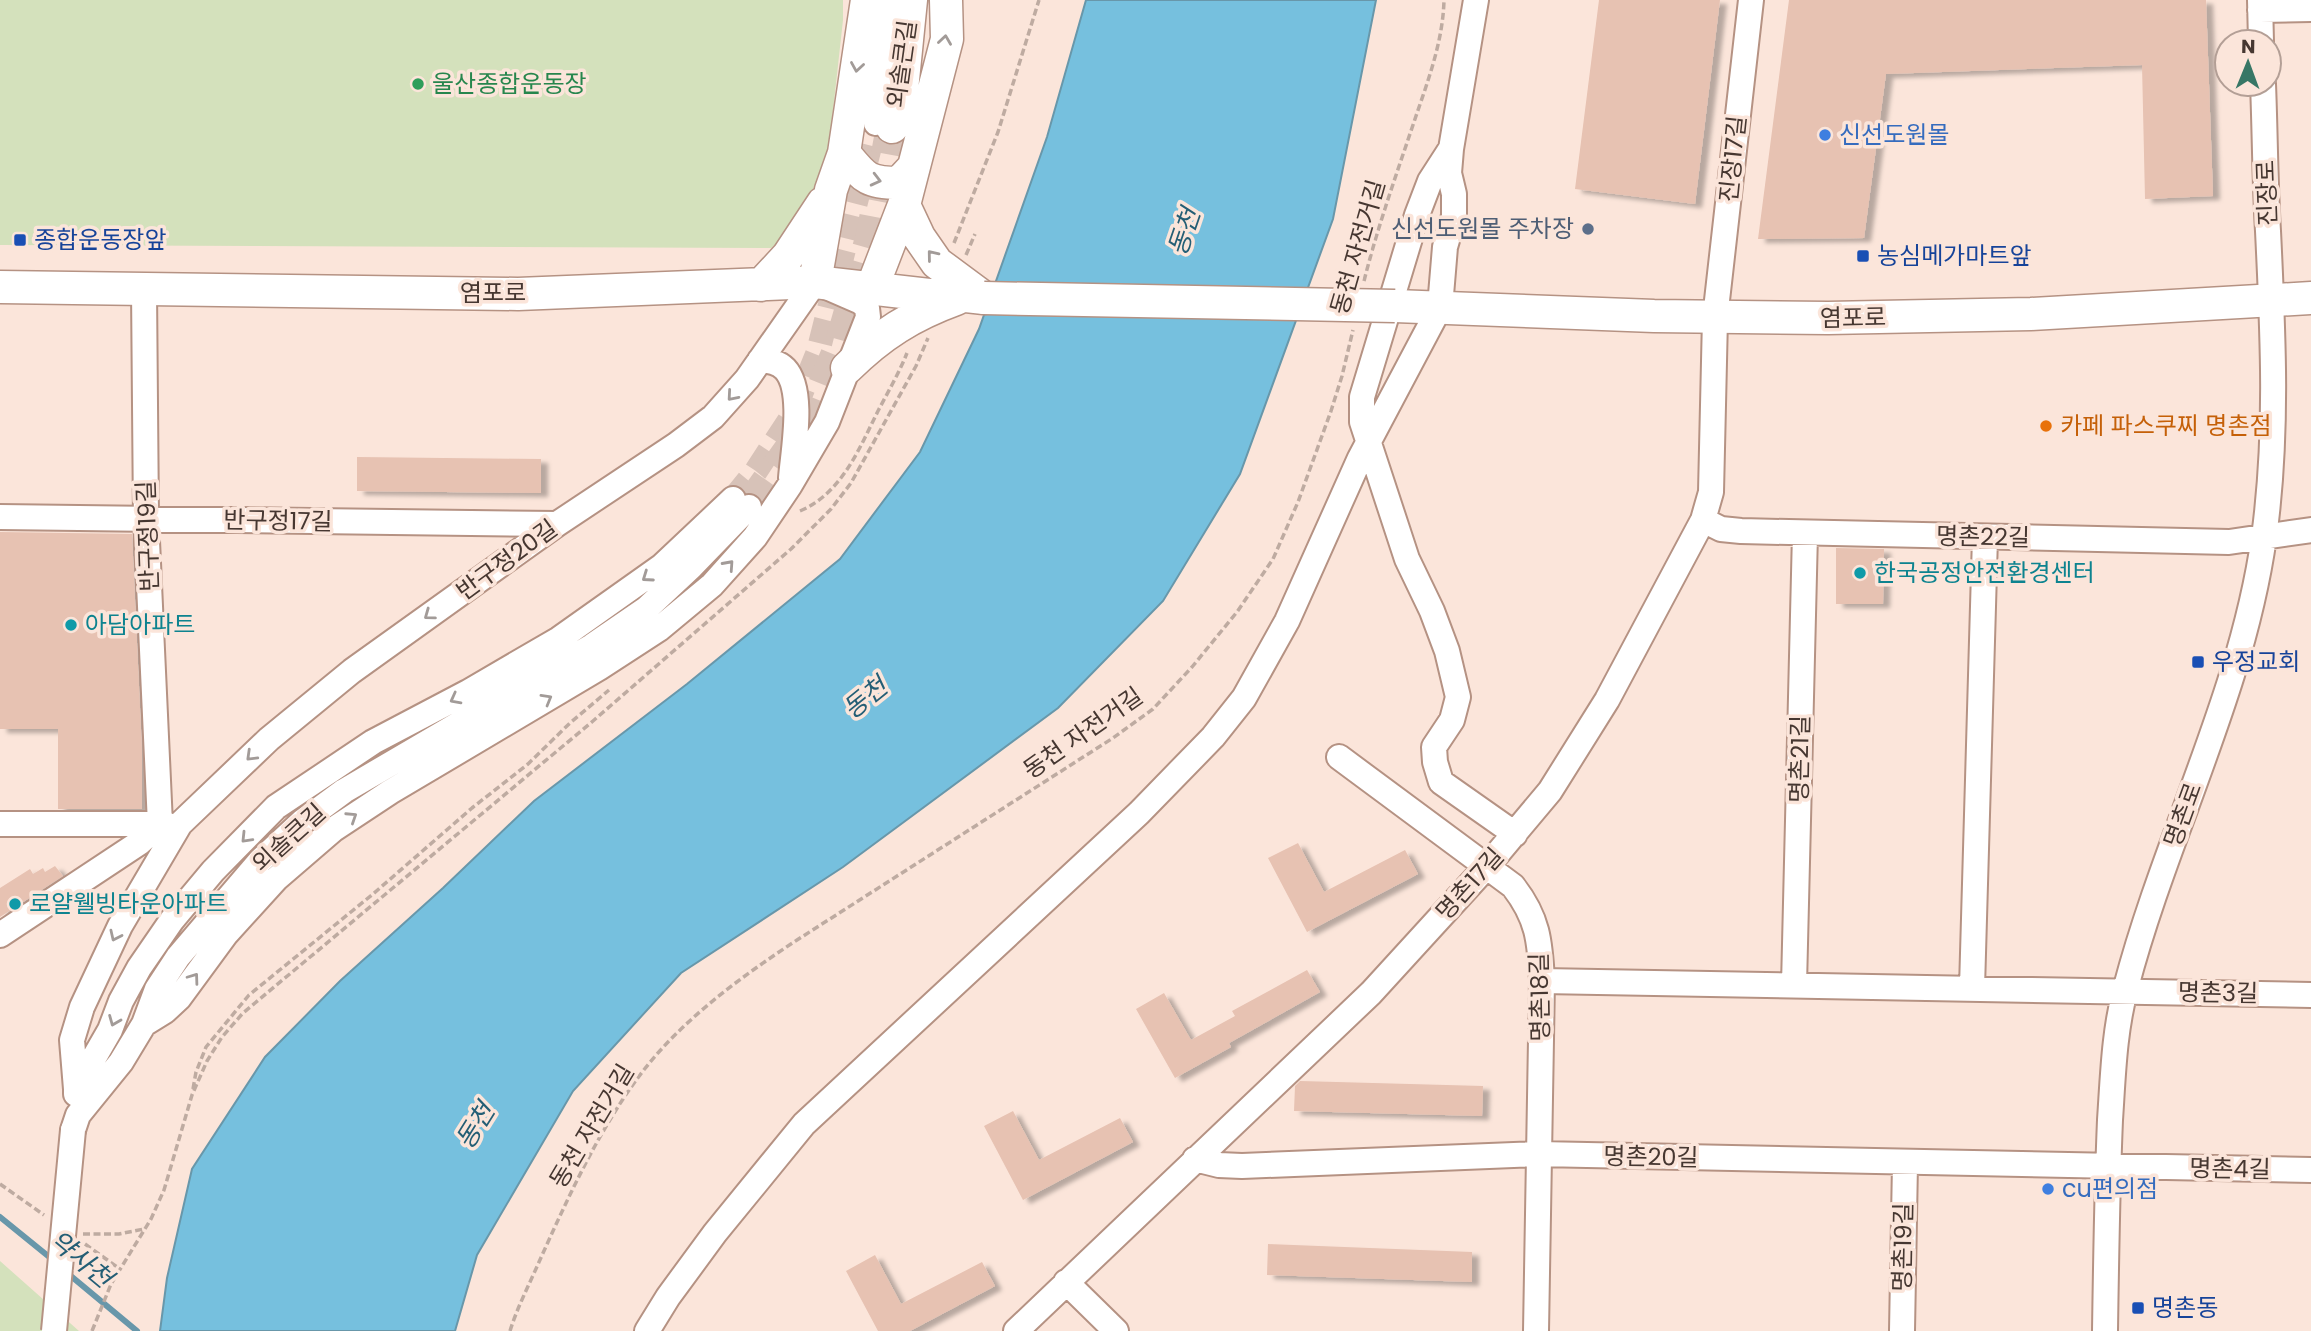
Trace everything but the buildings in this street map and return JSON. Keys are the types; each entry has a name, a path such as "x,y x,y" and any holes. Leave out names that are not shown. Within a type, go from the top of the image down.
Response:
{"main road":[{"path":"815,282 831,190 844,153 867,0"},
{"name":"외솔큰길","path":"884,125 902,90 911,0"},
{"path":"872,288 904,205 947,39 946,0"},
{"path":"844,153 863,176 880,183 899,183 913,168"},
{"path":"761,285 788,256 831,190"},
{"path":"847,368 881,336 923,313 974,297 937,262 919,237 904,205"},
{"name":"염포로","path":"0,287 518,294 815,282 929,295 974,297 1440,307 1715,318 2031,314 2311,298"}],"street":[{"path":"884,125 890,0"},
{"path":"647,1331 668,1297 715,1233 804,1124 1139,813 1213,737 1244,698 1287,621 1368,441 1440,307 1445,247 1454,216 1454,194 1449,173 1451,149 1476,0"},
{"name":"진장17길","path":"1715,318 1751,0"},
{"path":"2261,28 2260,5 2311,9"},
{"name":"진장로","path":"2264,98 2273,302"},
{"path":"1451,149 1430,181 1417,215 1362,397 1362,422 1407,559 1432,611 1447,651 1458,697 1452,720 1434,747 1441,782 1514,834"},
{"path":"145,1024 179,998 226,934 276,879 334,829 390,792 599,668 659,629 712,585 754,537 790,485 827,422 868,317 867,308 861,302 815,282"},
{"name":"반구정20길","path":"76,1123 72,1040 82,1007 170,824 268,738 352,671 556,524 676,445 713,417 760,360 815,282"},
{"name":"반구정19길","path":"144,289 146,519 170,824"},
{"name":"명촌로","path":"2105,1331 2108,1168 2114,1056 2125,991 2153,897 2220,715 2248,620 2264,538 2273,452 2273,302"},
{"name":"명촌17길","path":"1016,1331 1371,993 1488,865 1550,790 1607,700 1703,520 1711,492 1715,318"},
{"path":"760,360 774,362 785,369 795,390 796,416 790,485"},
{"name":"외솔큰길","path":"76,1089 110,1030 139,968 172,920 214,871 276,807 373,742 468,692 559,639 662,566 741,503 691,567 646,609 592,646 344,792 302,822 260,861 178,957 157,989 145,1024 76,1123"},
{"name":"반구정17길","path":"0,517 556,524"},
{"name":"명촌22길","path":"1703,520 1721,529 1741,531 2228,542 2311,530"},
{"name":"명촌21길","path":"1794,985 1805,533"},
{"path":"1972,988 1985,537"},
{"name":"명촌18길","path":"1339,757 1513,886 1528,906 1538,928 1542,981 1536,1331"},
{"path":"0,824 170,824"},
{"path":"0,935 170,824"},
{"path":"1542,981 2125,991"},
{"name":"명촌3길","path":"2125,991 2311,995"},
{"path":"54,1331 76,1123"},
{"name":"명촌20길","path":"1195,1159 1219,1165 1242,1166 1539,1154 2108,1168"},
{"name":"명촌19길","path":"1902,1331 1905,1163"},
{"name":"명촌4길","path":"2108,1168 2311,1170"},
{"path":"1066,1282 1116,1331"}],"path":[{"name":"동천 자전거길","path":"1363,286 1373,247 1429,79 1444,22 1444,0"},
{"name":"동천 자전거길","path":"510,1331 556,1224 580,1175 624,1098 657,1054 705,1007 746,974 797,940 1113,738 1153,709 1192,667 1237,612 1273,559 1298,502 1331,411 1354,324"},
{"path":"92,1331 111,1284 164,1190 192,1094"},
{"path":"0,1184 44,1215"},
{"path":"120,1269 77,1236 119,1234 144,1229"}],"green space":[{"name":"울산종합운동장","path":"0,0 843,0 843,20 829,147 816,189 788,235 771,248 0,245"},
{"path":"0,1261 79,1331 0,1331"}],"water":[{"name":"동천","path":"1086,0 1376,0 1333,219 1240,474 1163,601 1058,708 843,867 681,973 573,1091 477,1255 455,1331 160,1331 167,1278 192,1169 265,1057 340,981 534,801 687,684 840,559 920,452 979,329 1047,137"}],"waterway":[{"name":"약사천","path":"0,1217 53,1260"},
{"name":"약사천","path":"66,1272 137,1331"}],"tunnel":[{"path":"733,499 756,471 792,416 818,352 876,123"},
{"path":"749,507 808,424 840,346 872,235 892,127"}],"place":[{"name":"울산종합운동장","path":"418,84"},
{"name":"신선도원몰","path":"1825,135"},
{"name":"신선도원몰 주차장","path":"1588,229"},
{"name":"종합운동장앞","path":"20,240"},
{"name":"농심메가마트앞","path":"1863,256"},
{"name":"카페 파스쿠찌 명촌점","path":"2046,426"},
{"name":"한국공정안전환경센터","path":"1860,573"},
{"name":"아담아파트","path":"71,625"},
{"name":"우정교회","path":"2198,662"},
{"name":"로얄웰빙타운아파트","path":"15,904"},
{"name":"cu편의점","path":"2048,1189"},
{"name":"명촌동","path":"2138,1308"}]}
